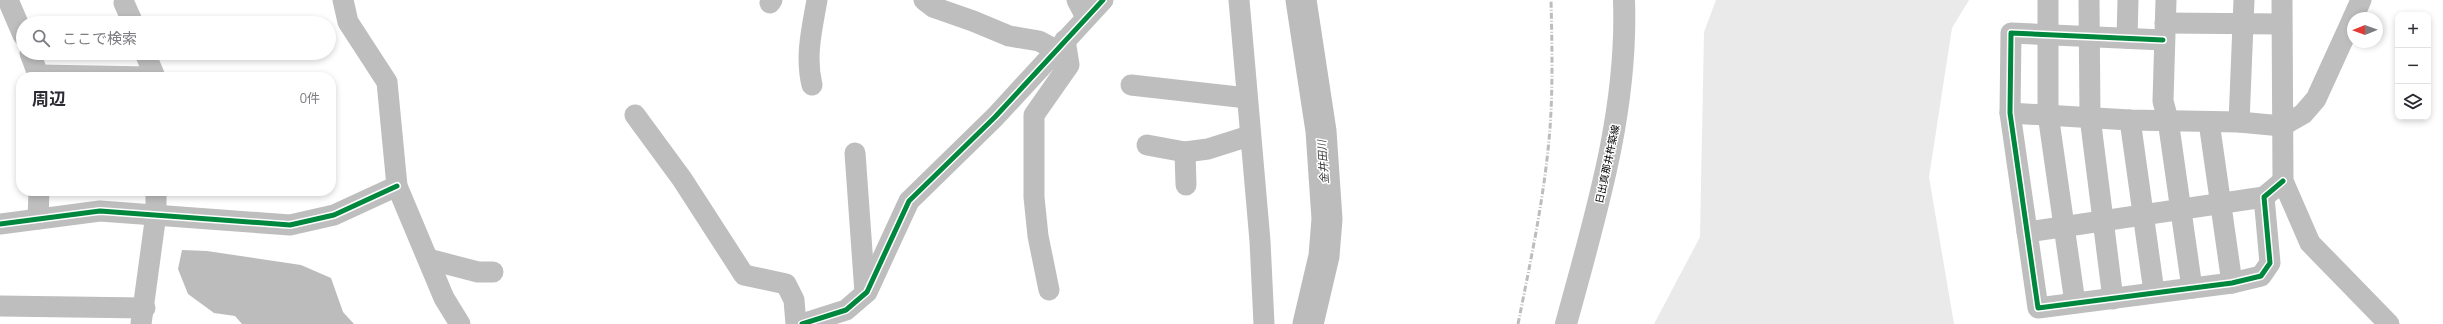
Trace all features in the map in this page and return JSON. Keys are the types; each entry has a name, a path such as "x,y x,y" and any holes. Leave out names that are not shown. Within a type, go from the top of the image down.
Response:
{"main road":[{"name":"日出真那井杵築線","path":"1566,324 1606,176 1619,103 1624,0"}],"street":[{"path":"8,0 16,19"},
{"path":"343,0 348,22 387,82 397,186 444,298 460,324"},
{"path":"812,85 808,69 808,50 817,0"},
{"path":"924,0 933,7 973,21 1008,36 1061,45"},
{"path":"802,324 846,310 865,294 909,201 996,117 1061,45 1082,9 1103,0"},
{"path":"1239,0 1260,241 1264,324"},
{"path":"2048,0 2046,33 2048,114 2075,303"},
{"path":"2089,0 2087,35 2090,117 2113,299"},
{"path":"2127,38 2128,0"},
{"path":"2166,0 2163,101 2168,120 2192,288"},
{"path":"2239,122 2244,0"},
{"path":"2282,0 2283,182 2310,243 2388,324"},
{"path":"2356,12 2361,0"},
{"path":"124,3 130,16"},
{"path":"2264,197 2270,263 2261,276 2232,283 2038,308 2010,113 2011,33 2046,33 2127,38 2164,31 2244,24 2282,24"},
{"path":"2010,113 2048,114 2130,120 2239,122 2282,126 2303,114 2316,99 2347,31"},
{"path":"1049,290 1038,236 1034,197 1034,115 1069,65 1061,45"},
{"path":"33,60 37,72"},
{"path":"148,60 153,72"},
{"path":"1131,85 1247,98"},
{"path":"635,115 682,179 744,275 786,284 794,300 796,324"},
{"path":"2130,120 2142,216 2154,292"},
{"path":"2209,122 2232,283"},
{"path":"1147,146 1185,152 1208,149 1250,136"},
{"path":"1185,152 1186,185"},
{"path":"855,153 865,294"},
{"path":"2027,232 2264,197 2283,182"},
{"path":"0,224 100,211 290,225 334,214 397,186"},
{"path":"38,219 39,196"},
{"path":"0,306 143,316 156,214 156,196"},
{"path":"428,259 478,272 493,272"}],"shaded area":[{"path":"1716,0 1969,0 1952,28 1929,177 1954,324 1654,324 1700,237 1704,32"},
{"path":"182,250 207,251 301,265 331,278 343,312 354,324 242,324 235,316 214,313 188,294 178,269"}],"waterway":[{"name":"金井田川","path":"1301,0 1321,131 1327,219 1324,256 1308,324"}],"railway":[{"path":"1518,324 1537,226 1548,153 1552,96 1551,0"}],"cycle path":[{"path":"802,324 846,310 867,292 909,201 995,117 1103,0"},
{"path":"2163,40 2011,33 2010,113 2038,308 2232,283 2261,276 2270,263 2264,197 2283,181"},
{"path":"0,224 100,211 290,225 334,215 397,186"}]}
